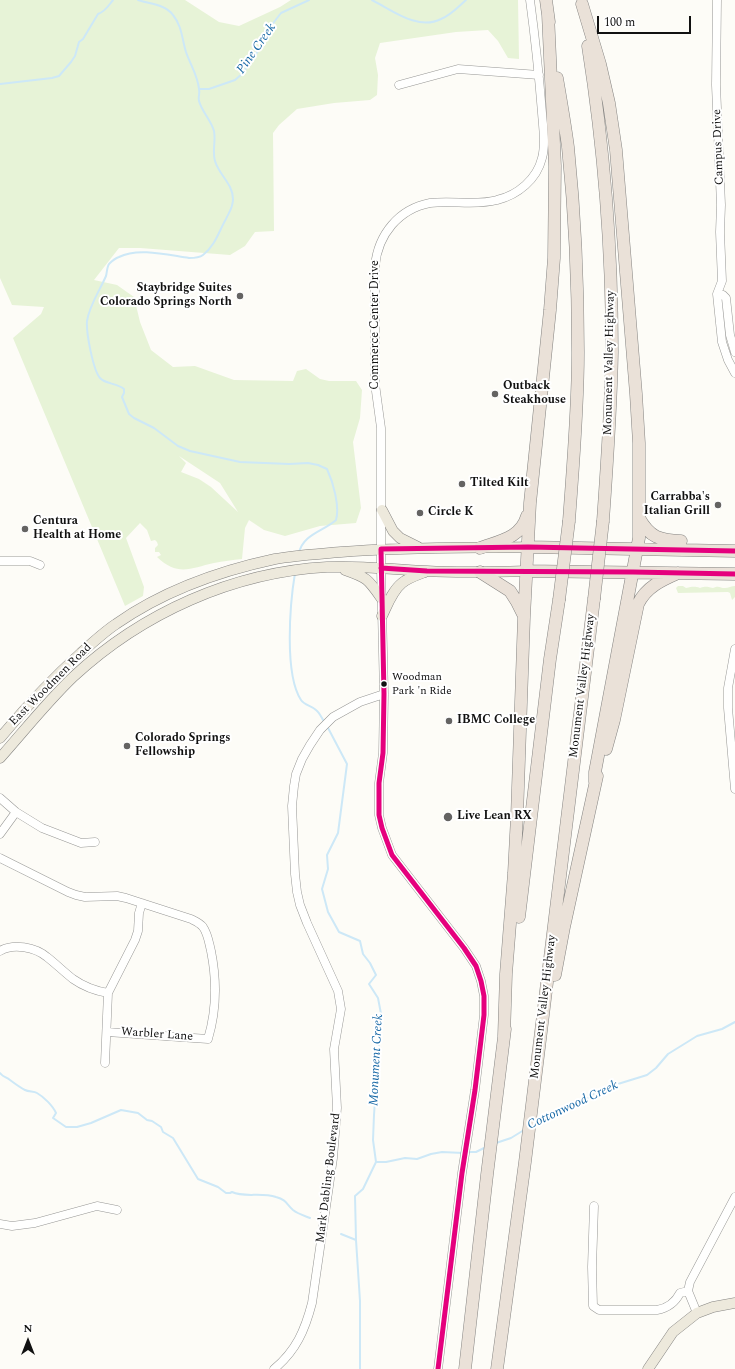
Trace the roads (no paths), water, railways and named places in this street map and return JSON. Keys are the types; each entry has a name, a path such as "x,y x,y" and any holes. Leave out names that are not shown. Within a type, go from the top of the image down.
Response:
{"highway":[{"path":"465,1369 495,1107 549,667 569,521 576,423 578,308 573,212 568,147 546,0"},
{"path":"582,2 600,64 609,103 616,150 636,394 638,443 639,538 596,764 595,782"},
{"name":"Monument Valley Highway","path":"497,1369 525,1162 594,598 603,521 609,439 612,352 610,247 600,133 582,2"},
{"path":"504,1036 506,974 518,816 524,617 530,503 554,258 555,166 548,14"},
{"path":"480,548 517,534 526,522 530,503"},
{"path":"639,518 647,530 658,538 668,540 716,542 734,550"},
{"name":"East Woodmen Road","path":"528,547 734,550"},
{"name":"East Woodmen Road","path":"526,571 735,574"},
{"path":"480,572 510,591 524,617"},
{"path":"541,1034 554,983 564,927 595,782 605,754 614,720 638,604 642,597 650,589 658,583 678,573"}],"main road":[{"path":"382,510 393,531 400,538 422,549"},
{"name":"East Woodmen Road","path":"0,738 46,686 90,645 116,624 155,600 196,582 229,570 275,559 340,552 381,549 528,547"},
{"name":"East Woodmen Road","path":"0,758 52,698 73,677 97,657 124,636 160,615 202,596 246,581 281,573 328,567 427,571 526,571"},
{"path":"340,568 365,577 382,598"},
{"path":"382,616 400,584 427,571"},
{"path":"648,1369 673,1332 697,1313 713,1307 735,1304"}],"street":[{"name":"Commerce Center Drive","path":"438,1369 462,1173 475,1090 484,1015 484,996 476,966 392,854 382,828 379,815 379,783 383,753 384,694 381,568 381,428 375,384 375,266 379,246 384,235 394,222 404,214 423,204 438,202 490,202 512,195 526,184 537,170 542,159 543,152 539,75 530,0"},
{"name":"Campus Drive","path":"717,0 716,85 722,216 720,232 722,281 717,294 722,342 728,360 735,373"},
{"path":"399,85 458,69 539,75"},
{"path":"717,294 724,295 726,298 730,335 735,352"},
{"path":"0,560 30,561 40,565"},
{"path":"735,649 728,688 728,708 735,789"},
{"name":"Mark Dabling Boulevard","path":"274,1369 284,1362 294,1349 306,1324 312,1303 333,1158 337,1108 334,1050 341,1009 338,991 307,923 297,892 292,806 296,774 310,745 320,730 333,717 360,702 384,694"},
{"path":"0,798 16,812 42,828 82,843 95,842"},
{"path":"0,834 16,812"},
{"path":"0,858 76,895 85,897 117,896 142,903 139,913 138,931 135,940 108,993 105,1063"},
{"name":"Warbler Lane","path":"106,1032 208,1039 213,1023 216,984 208,935 204,928 191,918 142,903"},
{"path":"0,950 14,947 37,951 46,955 80,984 108,993"},
{"path":"697,1313 688,1291 690,1282 735,1197"},
{"path":"0,1224 12,1226 36,1224 97,1206 117,1210"},
{"path":"594,1206 592,1306 599,1310 665,1309 672,1304 680,1293 688,1291"}],"waterway":[{"name":"Monument Creek","path":"0,84 59,76 75,56 79,42 83,39 98,14 105,10 113,0"},
{"name":"Monument Creek","path":"138,0 166,9 170,11 176,19 186,52 197,79 199,101 214,131 215,161 231,189 233,202 231,210 214,243 201,256 189,258 144,252 127,254 118,257 109,264 106,276 92,304 87,321 89,342 97,374 102,380 124,389 122,397 129,414 154,428 178,446 190,451 240,462 289,464 308,463 327,469 334,487 337,508 336,520 309,537 301,547 299,553"},
{"name":"Pine Creek","path":"199,89 209,89 235,80 243,73 281,13 309,0"},
{"name":"Pine Creek","path":"372,0 405,18 423,22 432,22 445,17 466,0"},
{"name":"Monument Creek","path":"295,573 290,620 290,656 292,673 301,700 317,711 325,723"},
{"name":"Monument Creek","path":"327,726 347,764 338,833 327,855 328,869 322,889 328,912 339,932 360,941 363,954 370,963 376,975 369,984 378,998 382,1019 374,1115 373,1140 376,1162 363,1189 355,1196 360,1301 360,1369"},
{"name":"Cottonwood Creek","path":"534,1123 542,1118 573,1109 595,1093 605,1088 647,1075 656,1068 668,1054 697,1036 722,1029 735,1022"},
{"path":"0,1073 23,1089 36,1092 55,1110 56,1113 53,1118 66,1127 77,1127 91,1123 121,1110 138,1113 147,1120 152,1121 161,1127 163,1132 173,1138 198,1179 218,1187 226,1193 232,1192 242,1195 264,1195 280,1198 295,1211 310,1218"},
{"name":"Cottonwood Creek","path":"496,1143 511,1138 524,1130"},
{"name":"Cottonwood Creek","path":"467,1152 476,1152 486,1147"},
{"name":"Cottonwood Creek","path":"376,1162 386,1162 405,1158 417,1159 442,1152 463,1153"},
{"path":"341,1234 356,1240"}],"place":[{"name":"Staybridge Suites Colorado Springs North","path":"240,296"},
{"name":"Outback Steakhouse","path":"495,394"},
{"name":"Tilted Kilt","path":"462,484"},
{"name":"Carrabba's Italian Grill","path":"718,505"},
{"name":"Circle K","path":"420,513"},
{"name":"Centura Health at Home","path":"25,529"},
{"name":"Woodman Park 'n Ride","path":"384,684"},
{"name":"IBMC College","path":"449,721"},
{"name":"Colorado Springs Fellowship","path":"127,746"},
{"name":"Live Lean RX","path":"448,817"}]}
